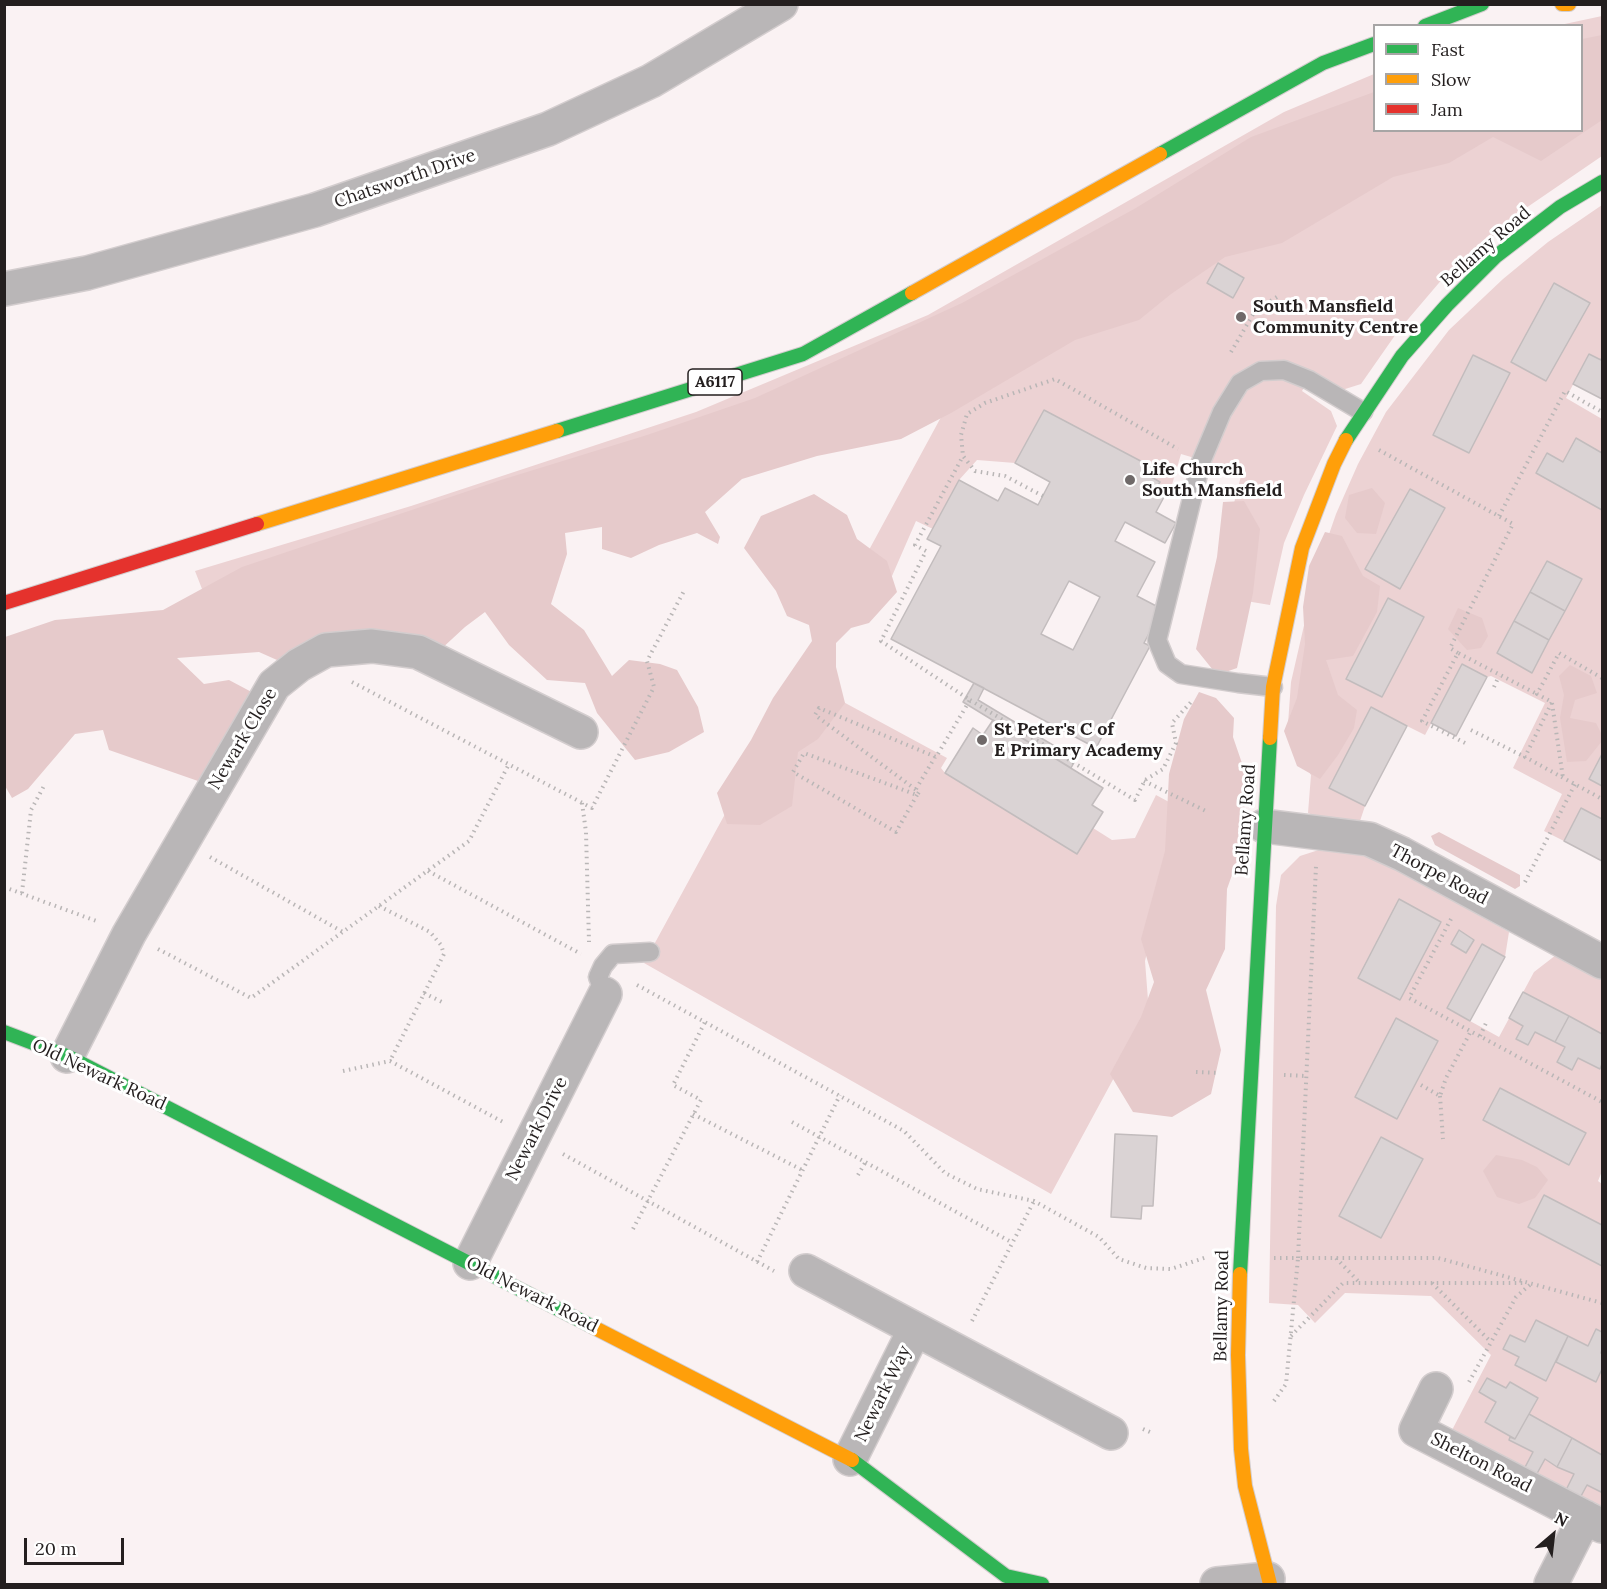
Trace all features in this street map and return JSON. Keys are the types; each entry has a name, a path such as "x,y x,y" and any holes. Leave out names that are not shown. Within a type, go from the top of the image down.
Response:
{"street":[{"name":"Chatsworth Drive","path":"4,288 87,273 315,210 548,129 651,81 781,4"},
{"path":"1430,24 1482,4"},
{"path":"1562,4 1569,4"},
{"name":"A6117","path":"4,603 803,354 1323,63 1373,44"},
{"name":"Bellamy Road","path":"1269,1582 1245,1486 1241,1449 1238,1355 1240,1257 1273,687 1302,548 1334,464 1363,412 1402,356 1447,305 1495,257 1560,207 1602,182"},
{"name":"Newark Close","path":"67,1056 129,934 274,685 299,664 326,650 372,646 418,652 581,732"},
{"name":"Thorpe Road","path":"1264,826 1369,839 1402,854 1602,962"},
{"name":"Newark Drive","path":"470,1263 533,1137 599,973"},
{"name":"Old Newark Road","path":"4,1032 67,1056 850,1459 1006,1576 1042,1584"},
{"path":"792,1272 915,1329 1111,1433"},
{"name":"Newark Way","path":"850,1459 915,1329"},
{"name":"Shelton Road","path":"1450,1390 1416,1430 1594,1521 1551,1584"},
{"path":"1217,1584 1269,1582"}],"lane":[{"path":"1273,687 1181,674 1167,664 1157,640 1201,462 1222,412 1240,383 1261,371 1284,370 1309,380 1363,412"},
{"path":"599,973 613,954 650,952"}],"path":[{"path":"1231,352 1255,311 1280,295"},
{"path":"1043,496 1005,476 975,471 963,456 961,435 967,414 985,404 1054,379 1201,462"},
{"path":"1499,516 1565,391 1602,412"},
{"path":"1371,446 1513,524 1450,648 1499,676 1552,702"},
{"path":"963,456 915,544 926,551 882,641 970,700 1135,800 1144,781 1163,769 1176,743 1172,723 1191,702 1195,677"},
{"path":"1458,653 1422,721 1465,742"},
{"path":"1537,694 1559,653 1602,678"},
{"path":"1494,687 1499,676"},
{"path":"916,792 804,753 793,772 896,832 916,792 970,700"},
{"path":"1525,757 1552,702"},
{"path":"1552,702 1563,778"},
{"path":"916,792 815,715 819,708 936,757"},
{"path":"1471,730 1602,799"},
{"path":"4,887 129,934 251,998 469,841 509,764"},
{"path":"1144,781 1208,812"},
{"path":"21,893 31,810 45,784"},
{"path":"1510,912 1575,784"},
{"path":"582,802 599,973"},
{"path":"183,842 343,932"},
{"path":"1273,1402 1286,1384 1298,1257 1316,862"},
{"path":"428,871 599,973 705,1023 904,1131 945,1173 977,1189 1034,1201 1099,1237 1119,1259 1146,1268 1171,1269 1213,1255 1438,1258 1602,1303"},
{"path":"1467,890 1409,998 1602,1102"},
{"path":"379,906 430,932 441,945 444,954 390,1061"},
{"path":"424,993 442,1002"},
{"path":"633,1229 701,1100 672,1085 705,1023"},
{"path":"1480,1036 1486,1023"},
{"path":"1443,1139 1440,1096 1446,1078 1471,1030"},
{"path":"343,1071 390,1061 533,1137 757,1262 792,1272"},
{"path":"674,1064 681,1067"},
{"path":"1196,1072 1221,1073"},
{"path":"1277,1074 1306,1076"},
{"path":"1421,1085 1440,1096"},
{"path":"757,1262 840,1095"},
{"path":"693,1114 802,1170"},
{"path":"792,1122 1013,1243"},
{"path":"858,1175 866,1163"},
{"path":"957,1352 1034,1201"},
{"path":"1336,1258 1359,1282"},
{"path":"1290,1337 1343,1283 1532,1283"},
{"path":"1431,1283 1490,1341"},
{"path":"1450,1390 1490,1341 1516,1297 1532,1283"}],"shaded area":[{"path":"1602,16 1602,156 1526,208 1444,277 1398,331 1361,384 1342,390 1313,372 1302,391 1331,411 1337,426 1284,543 1270,605 1228,598 1223,546 1242,472 1181,454 1171,488 1164,497 1154,492 1148,475 1152,467 1044,410 1015,463 977,460 959,480 933,529 916,521 892,576 863,561 953,395 211,612 195,571 411,506 696,412 928,315 1284,112 1373,74 1373,132 1583,132 1583,24 1565,24"},
{"path":"1602,35 1602,120 1541,161 1493,137 1449,163 1393,177 1282,243 1225,257 1171,294 1139,320 1075,340 951,413 901,439 817,456 742,479 705,512 720,537 718,544 697,533 659,545 631,558 602,549 602,527 565,533 567,554 551,604 584,630 612,676 629,660 660,664 677,670 698,707 704,732 669,752 635,760 597,713 585,683 547,680 509,645 485,612 439,651 286,664 259,652 177,658 204,684 229,680 261,697 224,792 109,750 103,730 75,734 28,789 12,798 5,786 5,637 55,620 163,610 242,567 755,398 962,303 1136,208 1251,137 1373,92 1373,132 1583,132 1583,39"},
{"path":"1602,205 1602,357 1601,360 1589,354 1566,398 1602,419 1602,819 1581,808 1564,841 1544,831 1562,794 1513,768 1545,703 1463,664 1425,735 1371,708 1329,788 1365,806 1360,821 1328,821 1308,813 1311,775 1287,738 1291,682 1317,569 1336,514 1358,464 1386,412 1449,330 1503,279 1548,242"},
{"path":"1372,488 1385,503 1376,534 1357,533 1345,518 1349,495"},
{"path":"814,494 847,515 857,539 887,561 897,592 869,623 851,628 836,643 836,667 845,703 818,739 798,752 792,806 760,825 727,824 717,793 751,740 773,698 812,641 809,625 787,616 776,591 744,548 761,516"},
{"path":"1244,501 1260,529 1253,593 1237,668 1217,675 1196,649 1217,557 1223,502"},
{"path":"1325,532 1342,536 1363,576 1380,586 1377,612 1353,656 1326,660 1338,695 1357,710 1354,728 1320,779 1297,766 1284,731 1297,698 1305,644 1303,607 1309,566"},
{"path":"1458,608 1482,618 1488,636 1481,648 1467,650 1448,629"},
{"path":"1570,665 1591,676 1597,693 1575,700 1570,718 1596,723 1602,735 1602,741 1586,761 1567,762 1560,718 1564,695 1559,676"},
{"path":"799,678 947,758 941,768 945,773 1078,851 1093,828 1112,840 1135,838 1156,795 1184,810 1165,876 1145,961 1149,1013 1051,1194 644,963"},
{"path":"1199,692 1216,698 1234,718 1233,737 1245,772 1244,841 1227,889 1225,949 1206,990 1221,1050 1211,1094 1172,1117 1133,1112 1110,1074 1141,1017 1154,982 1141,939 1165,851 1169,774 1184,719"},
{"path":"1439,832 1520,875 1520,886 1515,889 1435,845 1431,836"},
{"path":"1328,847 1370,855 1509,932 1505,957 1470,1021 1499,1037 1534,972 1556,955 1602,980 1602,1171 1598,1181 1602,1184 1602,1515 1450,1434 1491,1355 1431,1296 1345,1293 1315,1323 1298,1305 1269,1303 1276,906 1281,875 1300,856"},
{"path":"1496,1155 1522,1160 1537,1167 1548,1180 1535,1198 1519,1204 1497,1197 1483,1171"}],"building":[{"path":"1218,263 1244,278 1233,298 1207,283"},
{"path":"1554,283 1590,303 1546,381 1511,362"},
{"path":"1589,354 1601,360 1602,357 1602,399 1573,384"},
{"path":"1473,355 1510,373 1469,453 1433,435"},
{"path":"1044,410 1152,467 1148,475 1160,482 1154,492 1164,497 1156,512 1176,523 1165,543 1125,522 1115,541 1155,562 1137,596 1162,609 1144,643 1150,646 1096,748 891,639 941,546 927,539 959,480 998,501 1005,488 1038,505 1050,482 1015,463","holes":["1069,581 1100,597 1073,650 1041,634"]},
{"path":"1576,438 1602,453 1602,510 1536,473 1547,453 1563,462"},
{"path":"1410,489 1445,508 1400,589 1365,569"},
{"path":"1547,561 1582,579 1565,611 1530,592"},
{"path":"1530,592 1565,611 1549,640 1514,621"},
{"path":"1388,598 1424,617 1382,697 1346,679"},
{"path":"1514,621 1549,640 1532,673 1497,653"},
{"path":"1462,664 1487,677 1456,736 1431,723"},
{"path":"974,683 984,688 978,700 1076,759 1071,768 963,702"},
{"path":"1371,707 1407,726 1365,806 1329,788"},
{"path":"993,720 1103,788 1092,805 1103,812 1077,854 945,773 973,728 983,735"},
{"path":"1602,754 1602,786 1589,779"},
{"path":"1581,808 1602,819 1602,861 1564,841"},
{"path":"1399,899 1441,922 1400,1000 1358,978"},
{"path":"1459,930 1474,940 1466,953 1451,944"},
{"path":"1482,944 1505,957 1470,1021 1447,1008"},
{"path":"1523,992 1569,1016 1555,1042 1535,1032 1528,1045 1516,1039 1523,1026 1509,1018"},
{"path":"1569,1016 1602,1034 1600,1069 1578,1058 1572,1070 1557,1062 1565,1047 1555,1042"},
{"path":"1396,1018 1438,1041 1397,1119 1355,1097"},
{"path":"1500,1088 1586,1133 1569,1165 1483,1120"},
{"path":"1115,1134 1157,1136 1153,1206 1142,1206 1141,1219 1111,1217"},
{"path":"1381,1137 1423,1159 1381,1238 1339,1216"},
{"path":"1544,1195 1602,1225 1602,1266 1528,1227"},
{"path":"1536,1320 1568,1336 1546,1381 1515,1365 1519,1357 1503,1349 1510,1335 1525,1342"},
{"path":"1596,1329 1602,1332 1602,1369 1596,1382 1556,1362 1568,1336 1588,1346"},
{"path":"1487,1378 1506,1388 1510,1382 1538,1398 1515,1439 1485,1422 1496,1402 1479,1392"},
{"path":"1529,1414 1572,1438 1557,1467 1545,1459 1534,1479 1522,1473 1533,1452 1509,1440 1510,1437 1515,1439"},
{"path":"1572,1438 1602,1455 1601,1492 1587,1485 1580,1498 1566,1490 1574,1474 1557,1467"}],"traffic: fast":[{"path":"1430,24 1482,4"},
{"path":"1160,154 1323,63 1373,44"},
{"path":"1346,440 1402,356 1447,305 1495,257 1560,207 1602,182"},
{"path":"557,431 803,354 912,293"},
{"path":"1240,1274 1270,738"},
{"path":"4,1032 67,1056 593,1327"},
{"path":"852,1460 1006,1576 1042,1584"}],"traffic: slow":[{"path":"1562,4 1569,4"},
{"path":"912,293 1160,154"},
{"path":"257,524 557,431"},
{"path":"1270,738 1273,687 1302,548 1334,464 1346,440"},
{"path":"1240,1274 1238,1355 1241,1449 1245,1486 1270,1584"},
{"path":"593,1327 852,1460"}],"traffic: jam":[{"path":"4,603 257,524"}],"place":[{"name":"South Mansfield Community Centre","path":"1241,317"},
{"name":"Life Church South Mansfield","path":"1130,480"},
{"name":"St Peter's C of E Primary Academy","path":"982,740"}]}
